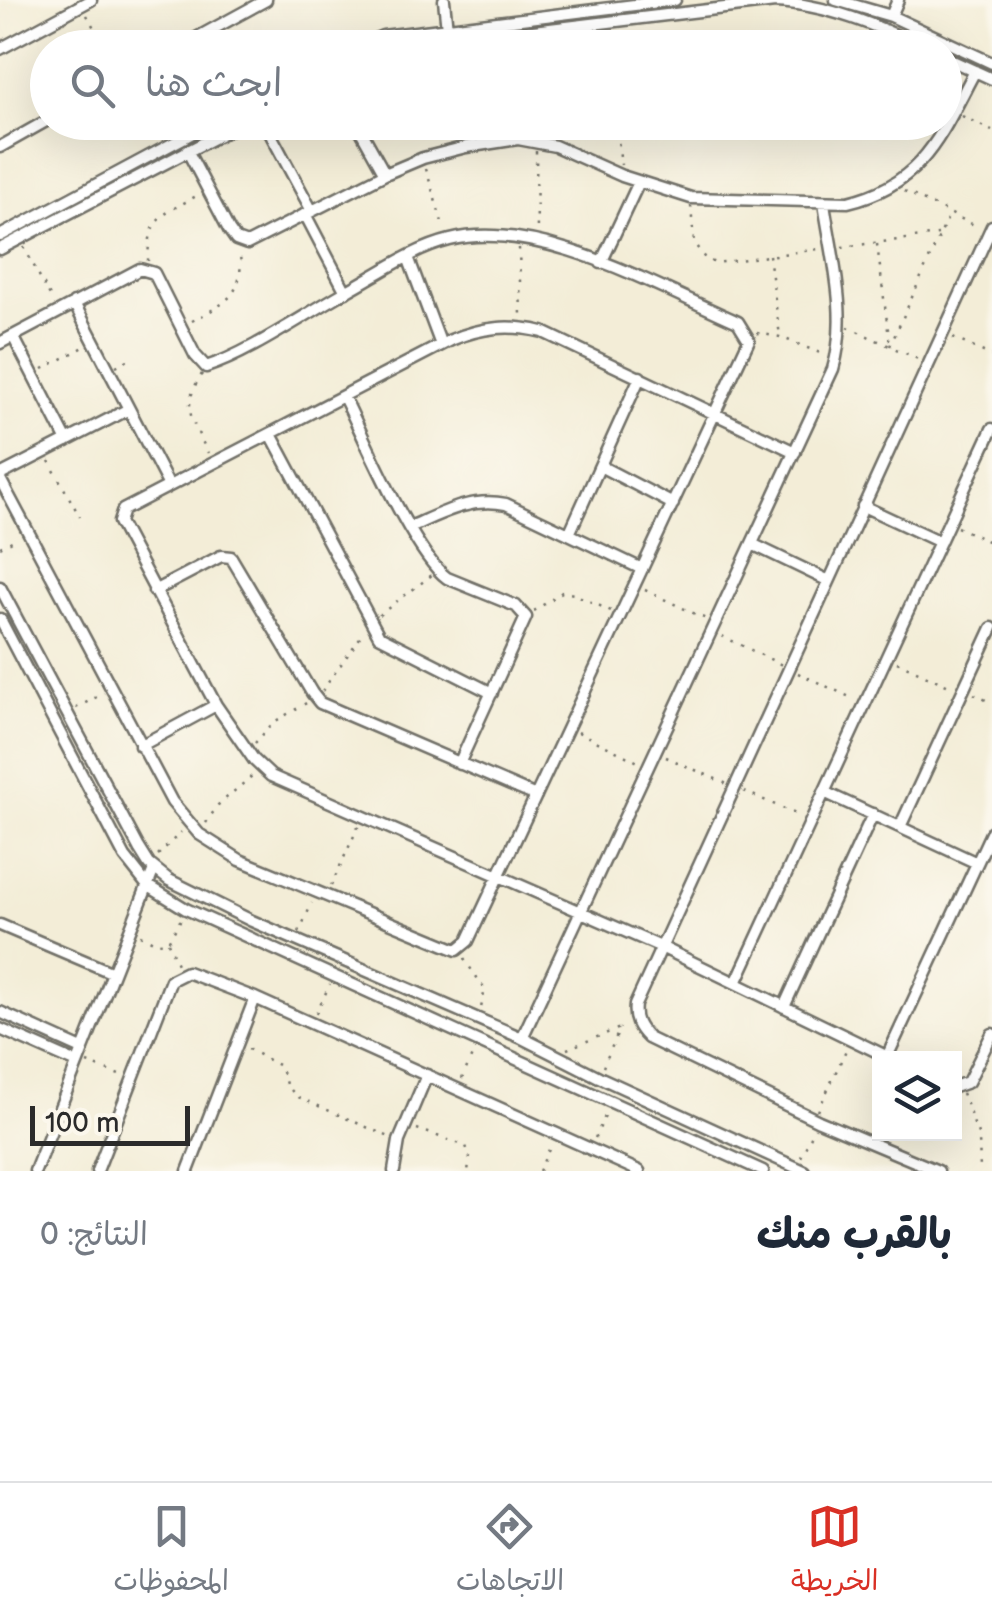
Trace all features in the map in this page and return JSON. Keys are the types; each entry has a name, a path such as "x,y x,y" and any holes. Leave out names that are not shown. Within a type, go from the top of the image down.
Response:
{"street":[{"path":"206,30 245,5 266,0"},
{"path":"444,0 447,29"},
{"path":"438,30 675,0"},
{"path":"836,0 891,16 921,30"},
{"path":"891,16 898,0"},
{"path":"33,30 84,2"},
{"path":"661,2 662,16"},
{"path":"544,30 763,4 798,4 883,30"},
{"path":"0,48 30,32"},
{"path":"962,49 992,63"},
{"path":"962,65 992,79"},
{"path":"962,96 975,71"},
{"path":"0,147 30,130"},
{"path":"0,236 179,140"},
{"path":"0,250 207,140"},
{"path":"273,140 346,292"},
{"path":"366,140 385,174"},
{"path":"187,150 236,240 247,244 423,158 498,141 536,141 622,176 691,198 824,202 872,196 894,186 929,154 937,140"},
{"path":"601,263 639,182"},
{"path":"522,1038 836,359 842,324 824,202"},
{"path":"938,1171 817,1120 648,1038 636,1022 635,1005 991,229"},
{"path":"0,343 140,269 148,269 154,273 206,367 408,258 447,241 483,235 537,240 601,263 738,322 747,332 748,348 466,945 458,950 226,853 199,834 172,802 0,477 129,409"},
{"path":"408,258 441,345"},
{"path":"74,304 169,486"},
{"path":"795,452 543,332 497,326 473,330 441,345 213,463 119,514 119,522 216,705 261,768 282,783 662,947 874,1051"},
{"path":"13,336 67,441"},
{"path":"569,534 640,377"},
{"path":"344,397 410,527 438,571 446,578 516,606 526,617 459,764"},
{"path":"736,983 992,429"},
{"path":"270,434 370,622 385,642 492,693"},
{"path":"600,466 673,504"},
{"path":"410,527 461,505 490,501 506,504 642,570"},
{"path":"864,506 940,542"},
{"path":"752,544 829,581"},
{"path":"154,591 221,556 231,557 315,698 536,796"},
{"path":"0,587 152,866 186,888 296,940 522,1038 800,1169"},
{"path":"0,619 125,856 147,885 186,909 763,1171"},
{"path":"900,827 992,628"},
{"path":"140,746 216,705"},
{"path":"824,792 977,863"},
{"path":"784,1007 873,814"},
{"path":"891,1051 992,831"},
{"path":"35,1171 152,866"},
{"path":"0,925 112,973"},
{"path":"97,1171 172,980 181,973 254,998 639,1171"},
{"path":"188,1171 254,998"},
{"path":"0,1012 79,1057"},
{"path":"0,1029 79,1057"},
{"path":"962,1083 974,1074 992,1034"},
{"path":"394,1171 399,1141 427,1076"}],"lane":[{"path":"589,25 589,30"}],"path":[{"path":"84,2 96,30"},
{"path":"605,23 606,30"},
{"path":"962,116 992,131"},
{"path":"465,140 466,147"},
{"path":"618,140 622,176"},
{"path":"536,141 537,240"},
{"path":"423,158 447,241"},
{"path":"894,186 991,229"},
{"path":"148,269 152,225 208,189"},
{"path":"691,198 694,243 706,260 716,263 940,235"},
{"path":"890,346 950,214"},
{"path":"519,236 522,327"},
{"path":"20,238 58,312"},
{"path":"182,327 230,300 241,271 236,240"},
{"path":"877,243 890,346"},
{"path":"769,256 780,337"},
{"path":"842,324 928,364"},
{"path":"747,332 780,337 836,359"},
{"path":"942,333 992,356"},
{"path":"32,374 94,342"},
{"path":"206,367 191,390 188,407 213,463"},
{"path":"44,452 80,517"},
{"path":"948,523 992,543"},
{"path":"0,547 28,532"},
{"path":"248,751 274,722 325,688 370,622 438,571"},
{"path":"635,585 714,624"},
{"path":"526,617 562,592 621,616"},
{"path":"886,657 992,703"},
{"path":"66,714 110,689"},
{"path":"569,727 648,767"},
{"path":"199,834 218,805 261,768"},
{"path":"296,940 362,818"},
{"path":"152,866 189,824"},
{"path":"168,942 186,909"},
{"path":"130,930 158,943 168,942"},
{"path":"168,942 181,973"},
{"path":"458,950 485,989 486,998 477,1019"},
{"path":"311,1023 333,976"},
{"path":"554,1054 636,1022"},
{"path":"599,1077 620,1028"},
{"path":"457,1089 479,1040"},
{"path":"800,1169 851,1040"},
{"path":"237,1044 276,1062 296,1096 399,1141"},
{"path":"79,1057 132,1081"},
{"path":"962,1098 979,1137 980,1171"},
{"path":"590,1149 612,1102"},
{"path":"406,1125 466,1146 470,1151 468,1171"},
{"path":"539,1171 556,1134"}]}
